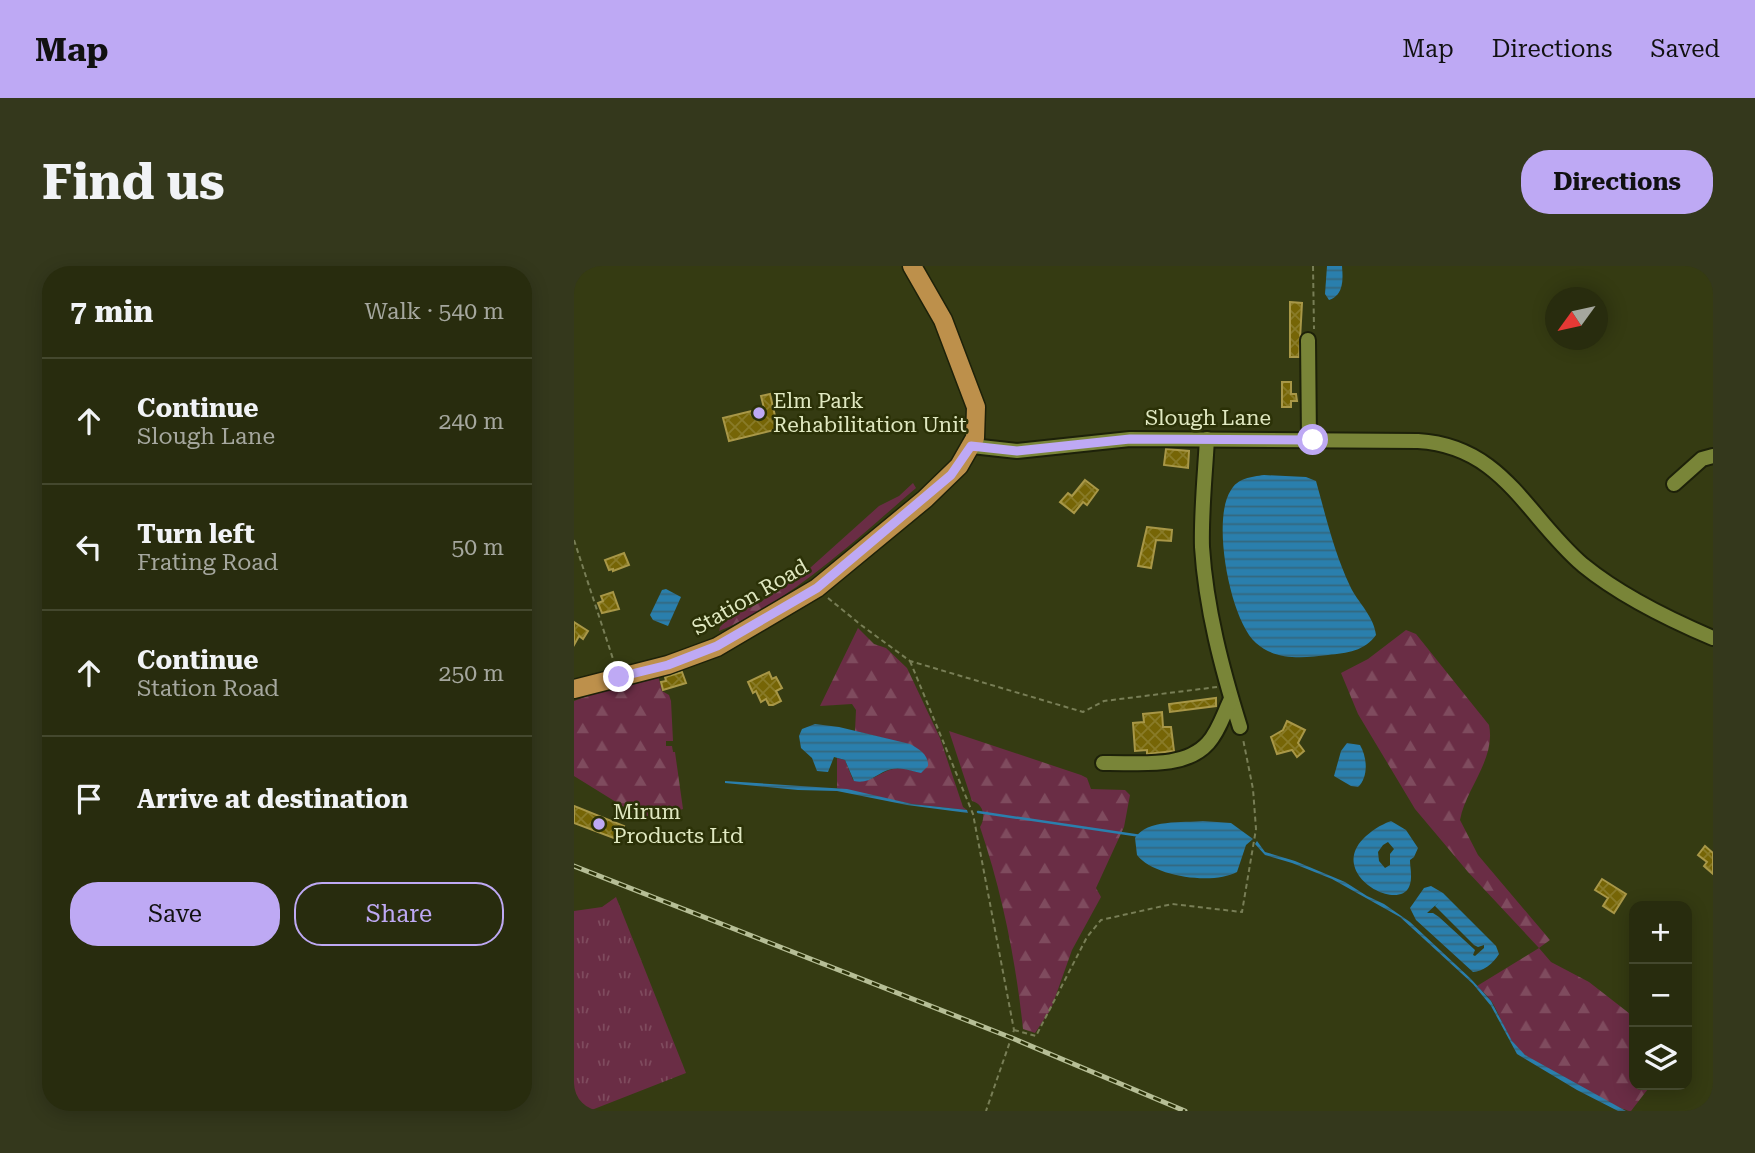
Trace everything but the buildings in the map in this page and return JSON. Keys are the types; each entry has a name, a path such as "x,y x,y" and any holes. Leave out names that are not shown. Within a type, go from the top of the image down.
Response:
{"main road":[{"path":"912,266 943,320 971,391 977,416 971,446"},
{"name":"Station Road","path":"574,689 668,665 717,646 817,588 925,499 959,467 971,446"}],"street":[{"path":"1308,340 1309,440"},
{"name":"Slough Lane","path":"971,446 1035,451 1130,439 1207,439 1429,442 1454,447 1501,475 1566,549 1593,573 1649,607 1713,638"},
{"path":"1207,439 1202,537 1205,579 1210,611 1240,727"},
{"path":"1674,484 1702,459 1713,456"},
{"path":"1103,763 1176,760 1198,752 1214,734 1230,693"}],"path":[{"path":"574,540 619,677"},
{"path":"817,588 910,661 1083,712 1104,701 1230,693"},
{"path":"910,661 972,814 1014,1030 986,1111"},
{"path":"1014,1030 1036,1036 1087,937 1101,920 1172,904 1241,912 1256,829 1253,789 1240,727"}],"green space":[{"path":"913,483 916,488 822,567 771,604 719,631 732,615 761,602 787,580 810,568 879,506 899,496"},
{"path":"858,628 874,644 886,648 907,668 940,738 963,807 967,810 912,804 837,788 837,758 845,760 853,780 869,780 896,768 917,772 887,739 855,731 856,710 852,704 820,706"},
{"path":"1406,630 1416,634 1489,725 1488,750 1460,820 1478,855 1550,940 1539,948 1468,872 1415,809 1358,714 1341,673 1368,659"},
{"path":"658,675 662,691 669,695 671,701 673,741 666,741 666,746 672,746 675,752 683,809 645,820 574,776 574,701 617,685"},
{"path":"949,731 1081,775 1087,778 1091,789 1125,790 1130,795 1124,827 1096,888 1101,897 1072,950 1051,1009 1035,1033 1023,1029 1007,927 980,827 983,812 979,805 972,801"},
{"path":"616,897 686,1073 589,1111 574,1111 574,911 602,907"},
{"path":"1539,948 1551,962 1589,982 1629,1013 1629,1090 1647,1090 1631,1111 1623,1109 1525,1055 1510,1038 1492,1002 1477,986"}],"water":[{"path":"1327,266 1342,266 1340,290 1329,300 1325,294"},
{"path":"1264,475 1306,477 1316,481 1344,573 1375,628 1376,635 1367,645 1349,652 1291,657 1264,649 1247,631 1238,613 1226,569 1223,545 1225,504 1237,483"},
{"path":"666,589 681,597 668,626 653,620 650,615 662,590"},
{"path":"815,724 910,744 925,756 928,766 921,773 892,769 860,782 854,781 845,760 834,757 828,772 817,771 812,758 801,748 799,736 802,729"},
{"path":"1347,743 1360,745 1364,755 1365,772 1358,787 1334,776 1341,751"},
{"path":"725,781 847,789 912,804 967,810 968,813 907,805 837,791 798,790"},
{"path":"1391,821 1406,830 1418,848 1410,860 1409,887 1402,894 1392,895 1369,886 1359,876 1354,865 1355,852 1363,839 1376,828","holes":["1388,842 1394,849 1390,854 1390,865 1385,868 1379,861 1378,852"]},
{"path":"1166,823 1231,823 1253,839 1246,845 1237,872 1214,878 1184,877 1156,869 1137,855 1135,838 1148,828"},
{"path":"1257,841 1265,852 1295,861 1345,882 1410,922 1491,1001 1512,1041 1525,1055 1626,1111 1618,1111 1577,1090 1517,1054 1491,1006 1473,984 1400,917 1332,879 1265,855 1255,844"},
{"path":"1431,886 1443,893 1496,946 1499,954 1491,964 1473,972 1416,920 1410,908 1424,888","holes":["1439,902 1435,906 1474,945 1484,945 1484,948 1473,955 1475,950 1439,917 1427,913"]}],"waterway":[{"path":"978,812 1141,836"}],"railway":[{"path":"574,866 1012,1038 1185,1111"}],"place":[{"name":"Elm Park Rehabilitation Unit","path":"759,413"},
{"name":"Mirum Products Ltd","path":"599,824"}],"route":[{"path":"619,677 668,665 717,646 817,588 925,499 959,467 971,446 1035,451 1130,439 1313,440"}]}
